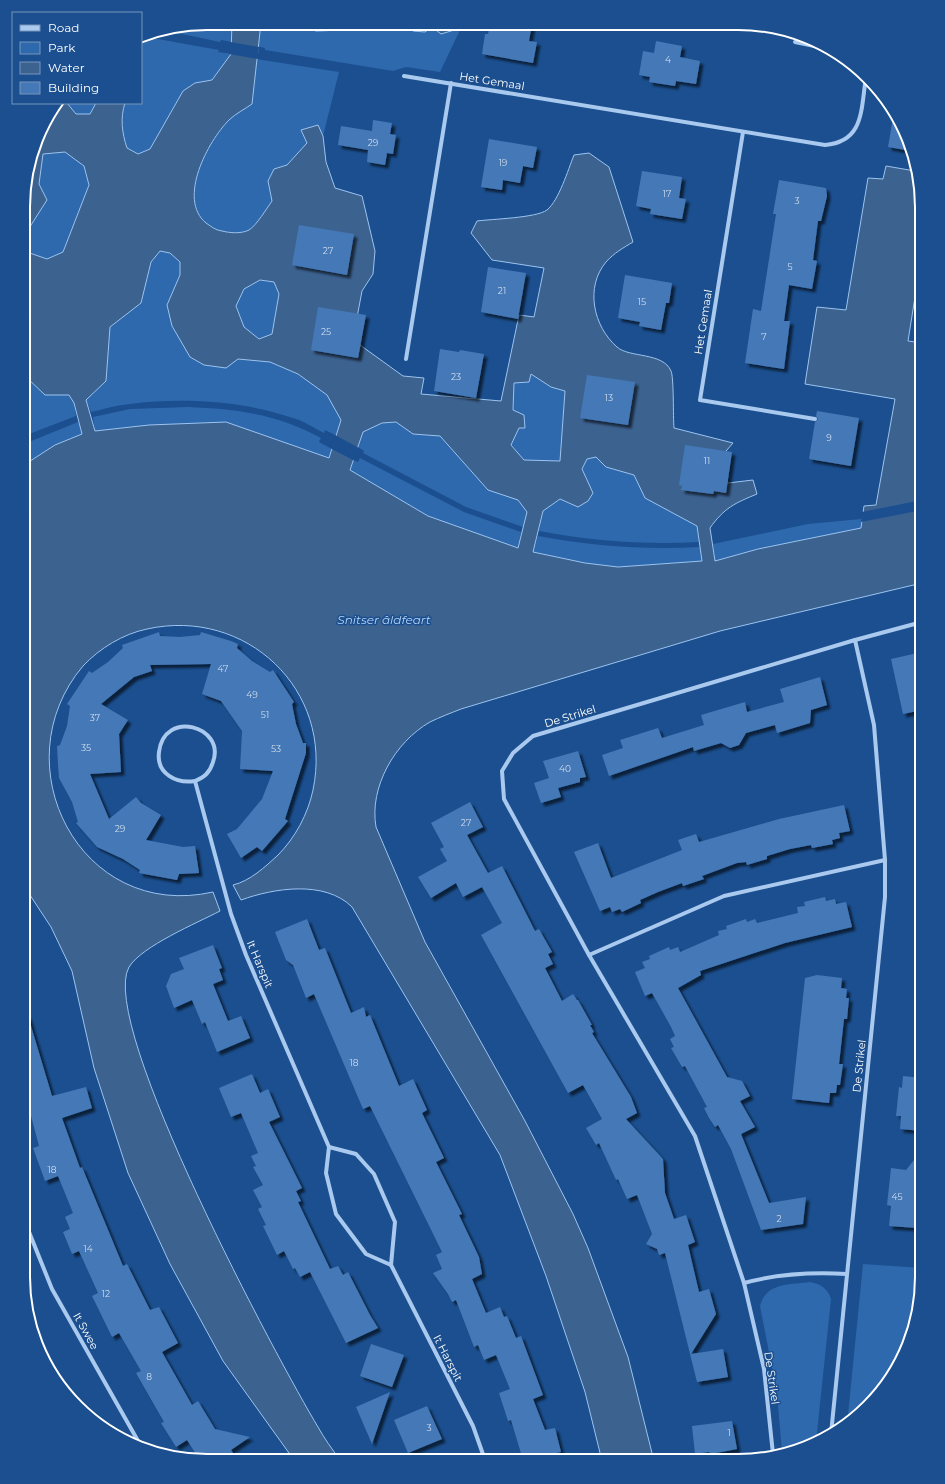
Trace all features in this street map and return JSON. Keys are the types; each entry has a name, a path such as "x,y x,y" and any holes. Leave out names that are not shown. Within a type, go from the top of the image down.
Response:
{"street":[{"path":"795,42 810,45"},
{"name":"Het Gemaal","path":"404,76 825,145 847,139 857,126 865,84"},
{"name":"Het Gemaal","path":"406,359 451,84"},
{"name":"Het Gemaal","path":"744,132 700,400 815,419"},
{"name":"De Strikel","path":"773,1451 764,1369 744,1282 695,1136 589,955 504,799 502,771 513,753 533,736 854,640 915,624"},
{"name":"De Strikel","path":"832,1427 885,897 885,860 874,725 854,640"},
{"path":"189,726 205,732 214,747 215,757 210,770 204,777 195,781 186,783 170,777 163,770 158,756 159,746 164,736 179,727 189,726"},
{"name":"It Harspit","path":"195,781 231,914 246,955 329,1147 326,1174 336,1214 366,1254 391,1265 473,1426 483,1454"},
{"path":"589,955 724,896 885,860"},
{"path":"329,1147 356,1154 374,1174 395,1222 391,1265"},
{"name":"It Swee","path":"30,1234 52,1289 138,1440"},
{"path":"744,1282 764,1278 815,1273 847,1274"}],"green space":[{"path":"195,30 232,30 232,42 221,40 220,42 176,33"},
{"path":"260,30 436,30 441,34 460,30 440,72 406,67 393,71 265,50 265,48 257,46"},
{"path":"153,38 219,50 218,52 232,54 212,80 195,83 183,91 150,149 138,154 127,148 123,131 123,109 125,104 142,104 142,42"},
{"path":"256,59 339,72 323,136 317,125 307,143 287,165 274,169 268,181 272,201 252,228 243,232 225,232 215,229 206,223 198,213 194,200 195,185 205,155 221,129 234,115 252,104"},
{"path":"68,104 95,104 90,114 76,114"},
{"path":"65,152 84,166 89,185 63,252 47,259 30,253 30,226 46,200 39,184 43,154"},
{"path":"160,251 170,253 180,262 180,275 167,305 238,359 270,362 298,374 328,395 341,420 337,436 325,430 324,433 300,420 235,404 193,401 151,402 120,405 91,412 86,400 106,381 110,327 141,303 151,262"},
{"path":"260,280 274,282 279,294 272,334 259,339 244,327 236,305 244,289"},
{"path":"531,374 551,387 565,391 560,461 524,460 511,444 519,428 524,428 513,411 514,383"},
{"path":"30,381 45,395 69,395 74,403 76,416 30,434"},
{"path":"188,407 240,411 272,418 288,423 321,438 319,442 332,449 329,458 149,425 95,431 93,417 130,409"},
{"path":"78,422 83,434 55,445 30,461 30,442"},
{"path":"396,422 413,434 440,436 488,490 518,500 527,512 523,527 466,507 363,453 364,451 358,447 363,432 382,423"},
{"path":"596,457 606,467 634,475 645,498 697,526 699,542 659,543 619,541 539,531 543,511 560,499 578,506 592,493 582,469 587,459"},
{"path":"360,458 464,512 521,532 518,548 428,516 350,470 353,460 358,462"},
{"path":"861,519 861,528 758,549 715,561 713,544 808,524"},
{"path":"538,536 619,546 659,548 700,547 702,561 618,567 585,563 533,552"},
{"path":"863,1264 915,1268 915,1289 912,1312 902,1345 891,1366 878,1385 871,1394 848,1415"},
{"path":"810,1282 818,1284 828,1292 831,1299 817,1436 806,1441 782,1449 777,1394 760,1306 763,1298 773,1289 787,1285"}],"water":[{"name":"Snitser âldfeart","path":"232,30 260,30 252,104 229,120 212,142 205,155 195,185 194,200 198,213 206,223 217,230 236,233 252,228 272,201 268,181 274,169 287,165 307,143 301,130 318,125 323,136 326,162 335,188 362,196 375,251 373,274 362,291 355,328 360,345 403,376 424,378 421,394 501,401 519,315 534,317 544,268 492,260 471,233 477,221 534,215 547,210 559,192 574,155 589,153 609,167 633,242 615,253 599,272 595,283 594,294 597,317 602,328 617,347 629,353 654,358 667,365 672,375 674,428 733,443 720,458 728,483 753,480 757,494 730,507 715,521 710,528 715,561 758,549 861,528 864,506 876,505 895,399 805,384 817,307 846,310 868,178 883,179 886,166 912,170 915,195 915,297 908,341 915,342 915,585 720,631 461,709 430,722 406,741 387,767 381,781 377,797 375,812 376,827 425,942 525,1121 573,1214 588,1248 628,1357 652,1454 600,1454 585,1392 546,1276 500,1155 352,907 341,898 328,893 299,889 268,892 241,900 233,885 257,873 273,860 290,841 304,817 313,790 316,753 310,720 296,689 275,664 249,644 218,631 183,626 138,631 112,643 97,653 83,666 59,705 50,747 53,788 67,827 92,860 125,883 166,895 213,892 220,911 157,943 145,951 129,967 126,1001 140,1054 165,1121 197,1195 268,1337 320,1431 336,1454 290,1454 223,1361 170,1264 128,1173 94,1068 72,971 51,927 30,895 30,461 55,445 82,434 74,403 69,395 45,395 30,381 30,253 47,259 63,252 89,185 84,166 65,152 43,154 39,184 47,200 30,227 30,195 33,172 43,139 64,104 68,104 76,114 90,114 95,104 125,104 122,120 125,142 127,148 138,154 150,149 183,91 195,83 212,80 231,54","holes":["160,251 170,253 180,262 180,275 167,305 172,326 190,357 204,365 226,368 238,359 270,362 298,374 327,395 341,420 329,458 226,422 149,425 95,431 86,400 106,381 110,327 141,303 151,262","260,280 274,282 279,294 272,334 259,339 244,327 236,306 244,289","531,374 551,387 565,391 560,461 524,460 511,445 519,428 525,428 524,415 513,410 514,383 529,382","396,422 413,434 440,436 488,490 518,500 527,512 518,548 428,516 350,470 363,432 382,423","596,457 606,467 634,475 645,498 697,526 702,561 618,567 585,563 533,552 543,511 560,499 578,507 588,501 593,493 582,469 587,459"]},
{"path":"313,30 345,30 316,31"},
{"path":"412,30 428,30 425,32"},
{"path":"436,30 454,30 441,34"}],"pier":[{"path":"230,42 259,47 258,59 229,54"},
{"path":"335,435 359,448 355,461 330,448"},
{"path":"915,501 915,511 861,522 862,512"}],"building":[{"path":"489,30 531,30 529,41 537,42 533,63 482,54 485,34 488,34"},
{"path":"656,41 682,46 680,57 700,61 696,84 676,81 675,86 649,82 650,77 639,75 643,51 654,53"},
{"path":"373,120 392,123 390,134 396,135 393,154 387,153 385,165 367,162 368,150 338,145 341,126 372,131"},
{"path":"892,121 906,150 888,147"},
{"path":"489,139 537,147 533,168 523,166 520,183 503,180 502,190 481,187"},
{"path":"642,171 682,177 679,198 686,199 682,219 650,214 651,209 636,206"},
{"path":"779,180 826,188 827,196 821,221 818,221 813,260 817,261 812,289 789,285 784,321 790,321 784,369 745,363 753,309 761,311 776,214 773,214"},
{"path":"299,225 354,234 347,275 292,265"},
{"path":"488,267 526,273 518,319 481,312"},
{"path":"625,275 672,283 669,303 666,303 661,330 639,326 640,322 618,318"},
{"path":"318,307 366,315 358,358 311,350"},
{"path":"440,349 459,352 460,350 484,354 476,398 434,391"},
{"path":"587,375 635,382 628,425 580,418"},
{"path":"817,411 859,418 851,466 809,459 815,422 818,419 816,416"},
{"path":"685,445 732,452 726,493 714,491 713,494 681,490 682,486 679,485"},
{"path":"159,632 160,636 180,637 200,635 201,632 231,641 238,644 237,648 252,661 270,672 273,670 294,702 292,704 296,724 303,743 306,743 306,753 285,819 288,821 262,851 257,847 241,858 227,834 237,829 262,799 273,771 240,769 242,731 221,701 202,694 211,664 150,665 152,671 134,677 101,704 128,720 119,734 121,772 90,774 109,819 136,797 141,803 161,815 146,840 183,847 195,846 199,873 179,874 177,880 139,873 140,870 123,859 97,847 76,823 78,822 72,802 59,778 58,765 57,746 60,745 67,726 70,706 67,704 89,671 92,673 108,662 123,648 122,645"},
{"path":"915,654 915,711 903,714 891,659"},
{"path":"820,677 827,705 811,710 810,723 777,733 775,725 746,733 739,745 730,748 721,743 694,751 693,747 609,776 602,755 623,748 620,740 658,728 662,738 704,725 701,715 745,702 747,712 784,702 780,689"},
{"path":"578,751 586,777 580,778 580,782 558,788 561,797 541,803 534,783 549,778 543,761"},
{"path":"470,802 483,827 467,835 488,873 502,866 535,931 539,929 552,952 548,954 553,964 545,968 562,1001 573,994 578,1000 592,1025 590,1025 594,1032 592,1033 631,1097 637,1113 626,1119 663,1159 665,1193 674,1219 686,1215 695,1242 688,1245 699,1292 709,1289 716,1314 691,1354 723,1349 728,1377 697,1382 665,1253 659,1255 657,1249 646,1244 652,1234 637,1195 627,1199 618,1179 616,1180 599,1143 596,1145 586,1128 602,1119 583,1085 568,1093 481,935 502,923 482,887 463,897 456,883 431,898 418,877 447,861 440,849 444,847 431,823"},
{"path":"844,805 850,831 839,833 840,838 832,840 833,844 812,848 811,845 790,849 767,856 767,859 747,865 746,862 737,863 702,876 704,879 683,886 682,883 658,892 640,900 641,903 622,912 620,909 612,912 610,907 600,911 574,852 598,843 611,878 682,850 678,840 696,834 699,842 779,819"},
{"path":"825,897 826,901 835,899 836,904 846,902 852,927 785,943 700,971 701,975 678,988 727,1077 742,1081 750,1096 740,1101 755,1127 741,1134 769,1203 806,1197 803,1224 761,1230 731,1149 718,1125 715,1127 709,1118 704,1108 707,1107 685,1066 682,1067 671,1048 674,1047 670,1039 675,1036 671,1027 652,993 645,996 635,972 645,968 642,962 650,959 649,956 669,947 670,950 678,947 680,952 719,935 718,931 727,929 726,926 746,919 747,922 755,919 757,923 798,913 797,907 805,906 804,902"},
{"path":"307,919 319,950 325,948 351,1013 364,1007 366,1017 370,1015 399,1086 413,1079 427,1110 422,1113 444,1158 436,1162 462,1214 459,1215 479,1257 482,1274 472,1279 486,1313 500,1307 504,1317 507,1316 516,1338 521,1336 543,1395 533,1399 545,1430 555,1428 561,1452 552,1454 521,1454 511,1420 508,1421 499,1393 510,1389 496,1355 484,1360 478,1345 474,1347 456,1300 452,1302 433,1273 442,1269 436,1255 442,1252 370,1106 363,1109 314,994 306,998 293,965 286,960 275,932"},
{"path":"213,945 222,968 219,969 223,980 213,984 228,1021 241,1016 250,1038 217,1052 205,1022 202,1024 192,1000 174,1008 166,986 171,974 184,969 179,958"},
{"path":"817,975 842,978 841,988 847,989 846,998 849,998 847,1019 844,1019 839,1064 843,1064 840,1085 837,1085 836,1093 830,1093 829,1103 792,1099 805,978"},
{"path":"30,1023 52,1096 86,1087 92,1108 62,1118 80,1168 82,1167 123,1266 127,1264 150,1310 159,1307 178,1343 162,1352 192,1405 198,1401 215,1429 250,1437 231,1450 234,1454 196,1454 187,1440 176,1447 161,1423 164,1422 136,1373 141,1371 119,1333 112,1337 92,1296 98,1293 79,1251 72,1254 63,1232 70,1229 65,1217 73,1213 58,1176 45,1181 33,1148 39,1146 30,1112"},
{"path":"252,1074 260,1093 268,1089 280,1117 269,1122 302,1188 296,1191 301,1201 298,1202 330,1269 338,1266 343,1275 348,1272 378,1328 346,1343 310,1272 300,1277 295,1268 293,1269 284,1251 277,1255 263,1226 266,1225 258,1209 262,1207 253,1190 263,1185 253,1167 256,1166 251,1156 258,1153 241,1113 231,1117 219,1088"},
{"path":"903,1076 915,1077 915,1130 900,1129 901,1116 896,1116 899,1087 902,1088"},
{"path":"914,1160 915,1228 889,1226 891,1206 887,1205 891,1168 906,1170"},
{"path":"371,1344 404,1355 392,1387 360,1376"},
{"path":"390,1392 372,1444 356,1407"},
{"path":"427,1406 442,1439 408,1453 394,1420"},
{"path":"732,1421 737,1449 711,1454 709,1452 695,1454 692,1426"}]}
